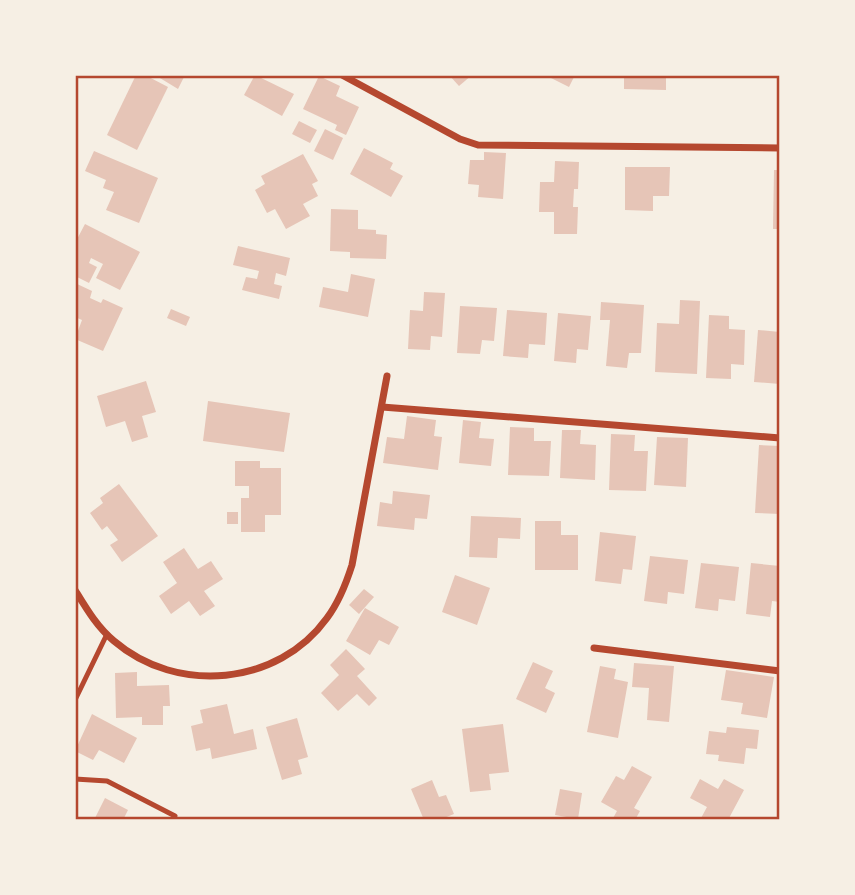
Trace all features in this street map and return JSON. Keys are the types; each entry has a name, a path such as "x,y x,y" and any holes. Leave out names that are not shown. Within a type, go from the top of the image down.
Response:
{"street":[{"path":"342,75 460,139 478,145 780,148"},
{"path":"75,590 92,618 107,634 137,658 164,670 194,676 224,677 254,670 282,659 306,641 332,610 352,565 387,376"},
{"path":"382,407 780,438"},
{"path":"594,648 780,671"}],"lane":[{"path":"75,700 107,634"},
{"path":"75,779 107,781 176,816"}],"building":[{"path":"136,75 145,75 168,87 137,150 107,135"},
{"path":"155,75 185,75 178,89"},
{"path":"255,75 294,94 282,116 244,95"},
{"path":"449,75 472,75 459,86"},
{"path":"545,75 575,75 569,87"},
{"path":"624,75 666,75 666,90 624,89"},
{"path":"319,76 340,86 336,96 359,107 346,135 335,130 337,125 303,109"},
{"path":"299,121 317,130 310,143 292,134"},
{"path":"325,129 343,138 333,160 314,151"},
{"path":"364,148 393,163 390,169 403,176 391,197 350,174"},
{"path":"94,151 158,178 139,223 106,210 114,192 103,188 106,180 85,171"},
{"path":"484,152 506,153 503,199 478,197 479,185 468,184 470,160 484,160"},
{"path":"303,154 318,181 312,184 318,196 303,204 310,216 286,229 275,209 267,213 255,190 265,184 261,176"},
{"path":"555,161 579,162 578,189 574,189 573,207 578,207 577,234 554,234 554,212 539,212 540,182 554,182"},
{"path":"625,167 670,167 669,196 653,196 653,211 625,210"},
{"path":"774,170 780,170 780,229 773,229"},
{"path":"331,209 358,210 358,229 376,230 376,234 387,235 386,259 350,258 350,252 330,251"},
{"path":"85,224 140,252 120,290 96,278 103,264 91,258 89,263 97,267 89,283 75,276 75,243"},
{"path":"238,246 290,258 286,276 276,273 274,284 282,286 279,299 242,290 246,277 257,279 259,271 233,265"},
{"path":"351,274 375,279 368,317 319,307 323,287 348,292"},
{"path":"75,283 92,291 90,298 101,303 103,299 123,308 103,351 75,339 82,320 75,317"},
{"path":"424,292 445,293 442,337 431,336 430,350 408,349 410,310 423,311"},
{"path":"680,300 700,301 697,374 655,372 657,323 679,324"},
{"path":"601,302 644,305 641,353 629,353 627,368 606,366 610,320 600,320"},
{"path":"460,306 497,308 494,341 482,340 480,354 457,353"},
{"path":"171,309 190,317 186,326 167,318"},
{"path":"507,310 547,313 545,345 529,344 528,358 503,356"},
{"path":"558,313 591,316 588,350 577,349 576,363 554,361"},
{"path":"709,315 729,316 729,329 745,330 744,365 731,364 731,379 706,378"},
{"path":"758,330 780,332 780,384 754,382"},
{"path":"146,381 156,412 142,416 148,437 132,442 125,421 106,427 97,396"},
{"path":"208,401 290,413 284,452 203,441"},
{"path":"407,416 436,420 434,436 442,437 438,470 383,463 387,437 404,439"},
{"path":"463,420 481,422 479,438 494,439 491,466 459,463"},
{"path":"510,427 534,428 534,441 551,441 549,476 508,475"},
{"path":"562,430 581,430 580,444 596,445 595,480 560,478"},
{"path":"611,434 635,435 634,451 648,451 646,491 609,490"},
{"path":"657,437 688,438 686,487 654,485"},
{"path":"759,445 780,446 780,514 755,513"},
{"path":"235,461 260,461 260,468 281,468 281,515 265,515 265,532 241,532 241,498 249,498 249,486 235,486"},
{"path":"119,484 158,536 122,562 110,545 118,540 107,526 102,530 90,513 103,503 100,498"},
{"path":"393,491 430,495 427,519 415,518 414,530 377,526 380,502 392,504"},
{"path":"227,512 238,512 238,524 227,524"},
{"path":"471,516 521,518 520,539 498,538 497,558 469,557"},
{"path":"535,521 561,521 561,535 578,535 578,570 535,570"},
{"path":"600,532 636,536 632,570 623,569 621,584 595,581"},
{"path":"184,548 198,569 211,561 223,579 204,591 215,606 200,616 189,601 171,614 159,596 177,583 163,562"},
{"path":"650,556 688,560 684,594 668,592 667,604 644,601"},
{"path":"701,563 739,567 735,601 719,599 718,611 695,608"},
{"path":"751,563 780,566 780,602 772,601 770,617 746,614"},
{"path":"455,575 490,588 477,625 442,612"},
{"path":"364,589 374,597 359,614 349,605"},
{"path":"365,608 399,627 389,645 379,640 370,655 346,641"},
{"path":"346,649 365,669 357,676 377,698 369,706 357,694 338,711 321,693 339,675 330,665"},
{"path":"533,662 553,671 545,688 555,693 546,713 516,699"},
{"path":"634,663 674,666 669,722 647,720 649,688 632,687"},
{"path":"600,666 616,669 614,679 628,682 618,738 587,732"},
{"path":"726,670 774,677 767,718 741,714 743,703 721,700"},
{"path":"137,672 137,686 169,685 170,706 163,706 163,725 142,725 142,717 116,718 115,673"},
{"path":"227,704 234,734 253,729 257,749 212,759 210,748 196,751 191,726 203,723 200,710"},
{"path":"92,714 137,738 124,763 99,750 93,760 75,751"},
{"path":"297,718 308,757 298,760 302,774 282,780 266,727"},
{"path":"503,724 509,772 489,774 491,790 470,792 462,729"},
{"path":"727,727 759,730 757,749 746,748 744,764 718,761 719,755 706,754 709,731 726,733"},
{"path":"632,766 652,777 634,808 640,811 635,820 612,820 617,811 601,802 616,776 624,780"},
{"path":"700,779 718,789 724,779 744,790 728,820 700,820 707,807 690,798"},
{"path":"432,780 439,797 446,795 454,814 439,820 424,820 411,789"},
{"path":"560,789 582,793 578,819 555,815"},
{"path":"105,798 128,810 123,820 94,820"}]}
